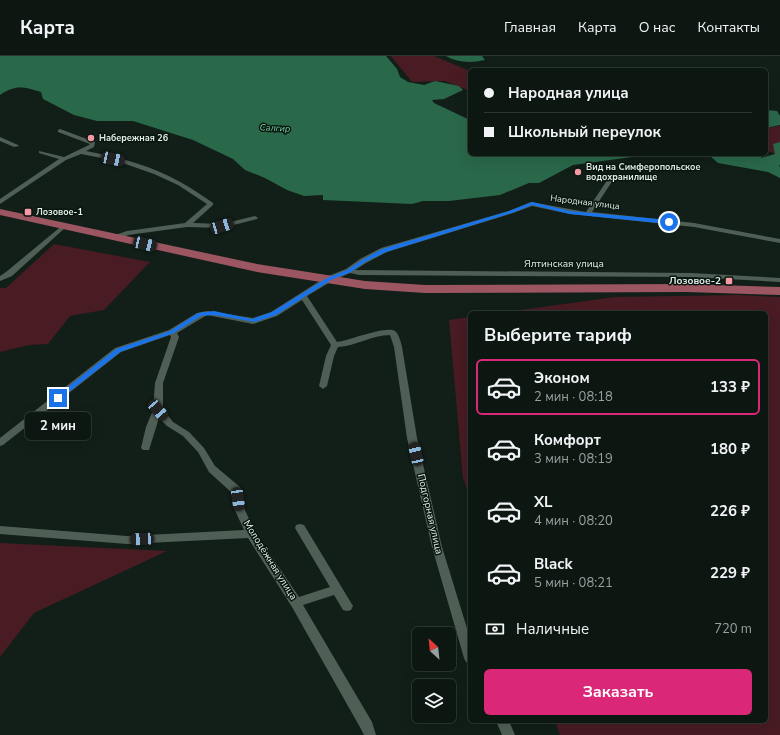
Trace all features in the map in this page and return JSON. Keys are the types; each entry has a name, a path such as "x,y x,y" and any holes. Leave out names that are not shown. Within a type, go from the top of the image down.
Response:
{"main road":[{"path":"0,212 257,268 365,285 425,288 686,288 780,291"}],"street":[{"path":"0,202 64,160 92,146 93,144 60,131"},
{"path":"0,139 16,146"},
{"path":"41,152 64,160"},
{"path":"80,152 132,163 153,171 181,185 211,204 187,225"},
{"path":"588,213 612,177"},
{"name":"Народная улица","path":"172,332 200,315 208,313 252,321 274,314 329,279 349,271 363,261 384,250 511,212 532,204 552,209 694,225 780,240"},
{"path":"115,238 126,233 187,225 222,226 255,218"},
{"path":"0,278 9,274 64,226"},
{"name":"Ялтинская улица","path":"349,271 366,273 691,275 780,280"},
{"path":"302,296 335,345 330,356 323,386"},
{"path":"0,443 118,350 172,332 175,337 159,383 158,410 151,427 146,448"},
{"name":"Подгорная улица","path":"335,345 344,345 383,333 393,333 398,346 412,438 437,547 468,651"},
{"name":"Молодёжная улица","path":"158,410 170,424 186,434 201,450 212,469 236,490 239,508 251,534 296,603 367,726 370,735"},
{"path":"300,528 347,606"},
{"path":"0,530 127,540 251,534"},
{"path":"296,603 337,589"},
{"path":"503,723 509,735"}],"shaded area":[{"path":"391,56 434,56 468,70 468,90 445,81 412,82"},
{"path":"780,126 780,156 768,151 768,128"},
{"path":"54,244 150,262 104,310 70,316 48,344 29,345 0,352 0,288 6,288"},
{"path":"738,295 780,297 780,735 560,735 556,723 768,723 768,311 514,311 615,297"},
{"path":"468,317 468,492 463,478 449,320"},
{"path":"0,543 167,551 34,613 0,657"}],"water":[{"name":"Салгир","path":"0,56 386,56 397,69 400,77 408,82 424,85 435,81 459,86 463,90 444,99 432,100 434,103 468,119 468,156 639,156 573,165 539,183 529,183 500,195 449,201 423,201 412,204 323,200 323,195 304,196 287,190 265,178 245,170 233,159 193,140 133,121 97,121 74,115 43,99 41,92 30,89 11,89 0,95"},
{"path":"446,56 482,56 485,60 465,62"},
{"path":"768,110 777,111 780,116 780,125 768,128"},
{"path":"780,142 780,178 768,172 718,163 710,156 762,156 761,158 775,154 773,144"}],"place":[{"name":"Набережная 26","path":"91,138"},
{"name":"Вид на Симферопольское водохранилище","path":"578,172"},
{"name":"Лозовое-1","path":"28,212"},
{"name":"Лозовое-2","path":"729,281"}],"route":[{"path":"58,398 118,350 147,339 172,332 200,315 214,313 252,321 274,314 329,279 349,271 363,261 384,250 511,212 532,204 570,212 669,222"}]}
